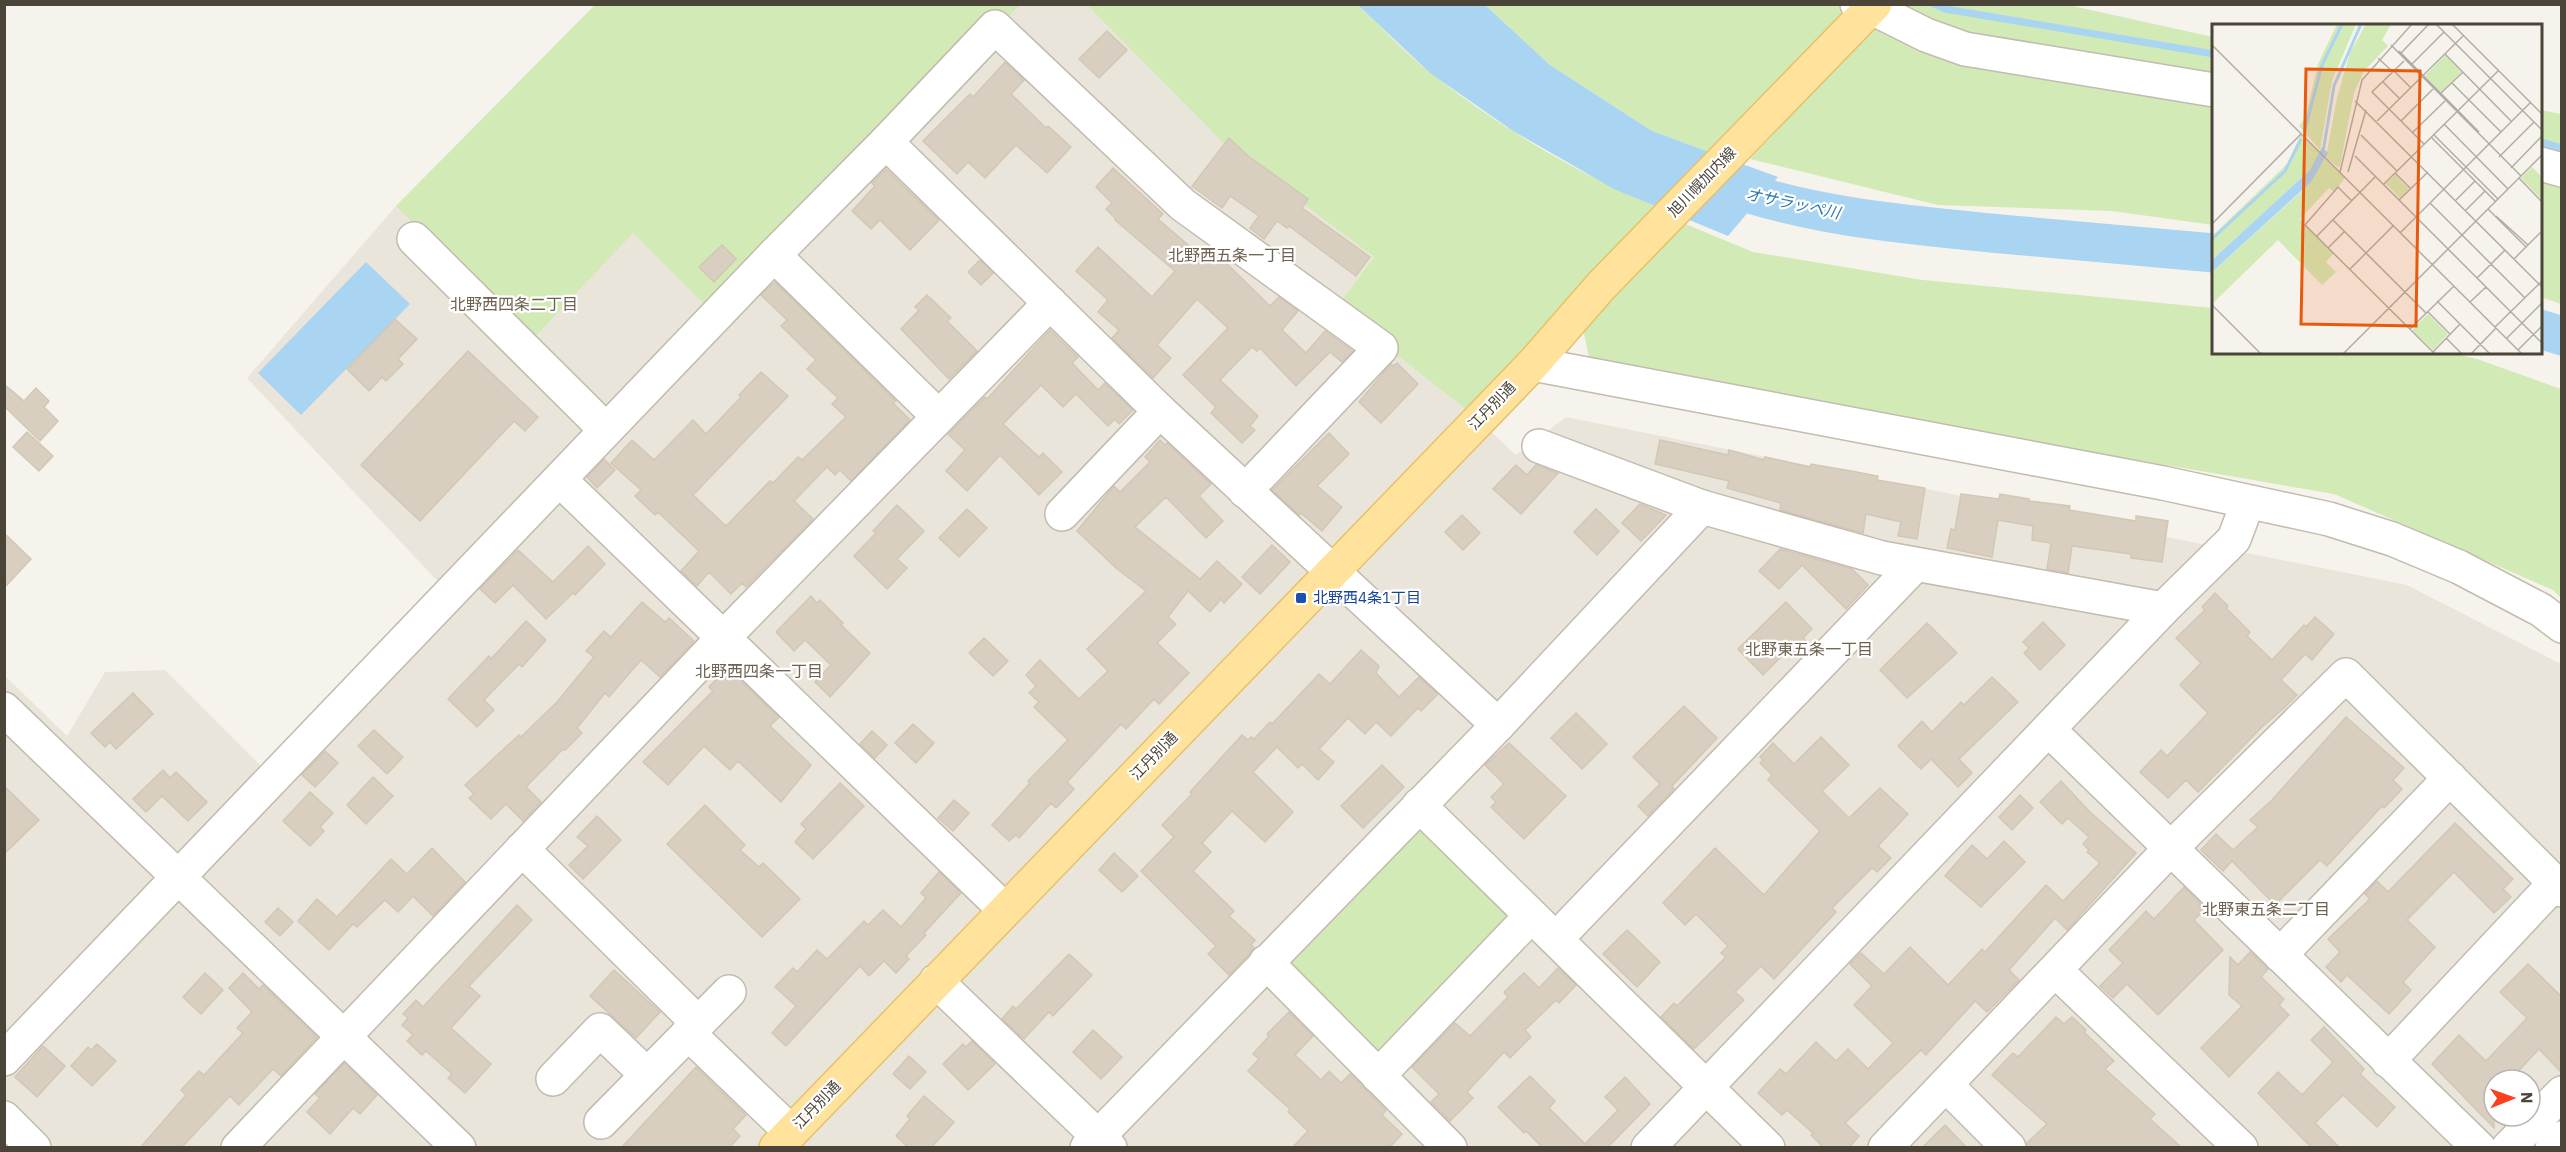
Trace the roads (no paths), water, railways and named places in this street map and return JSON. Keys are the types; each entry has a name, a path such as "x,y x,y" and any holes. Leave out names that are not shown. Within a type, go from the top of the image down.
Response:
{"main road":[{"name":"旭川幌加内線","path":"1533,364 1601,286 1865,11"},
{"name":"江丹別通","path":"783,1140 1533,364"}],"street":[{"path":"1865,11 1965,49 2212,90"},
{"path":"4,1059 995,27 1183,205 1381,348 1245,491"},
{"path":"886,142 1160,411 1498,725"},
{"path":"2542,164 2562,171"},
{"path":"414,239 606,430"},
{"path":"774,255 938,416"},
{"path":"238,1148 724,637 1050,303"},
{"path":"1533,364 2163,483 2329,519 2392,539 2458,567 2541,610 2562,626"},
{"path":"1062,514 1160,411"},
{"path":"1539,446 1702,507 1882,558 2163,609"},
{"path":"560,480 1005,909"},
{"path":"1648,1148 2163,609 2234,539 2248,502"},
{"path":"936,981 1098,1144 1266,962 1498,725 1702,507"},
{"path":"1556,939 1915,565"},
{"path":"1885,1148 2171,848 2346,675 2450,778 2557,878 2388,1061"},
{"path":"4,709 459,1148"},
{"path":"2049,730 2479,1148"},
{"path":"2280,955 2450,778"},
{"path":"1419,805 1768,1148"},
{"path":"522,849 693,1028 783,1140"},
{"path":"1378,1076 1531,916"},
{"path":"1266,962 1450,1148"},
{"path":"2056,970 2241,1148"},
{"path":"601,1122 729,992"},
{"path":"553,1079 600,1029 647,1075"},
{"path":"1946,1085 2009,1148"},
{"path":"2508,1148 2562,1093"},
{"path":"4,1119 34,1148"},
{"path":"2552,1148 2562,1138"}],"water":[{"path":"1358,5 1485,5 1550,65 1652,131 1778,177 1728,236 1614,189 1513,131 1430,73"},
{"path":"366,262 410,304 301,415 258,373"}],"waterway":[{"path":"1934,4 1945,9 2212,54"},
{"path":"2542,143 2562,148"},
{"name":"オサラッペ川","path":"1710,180 1778,202 1884,222 2212,253"},
{"name":"オサラッペ川","path":"2542,330 2562,336"}],"place":[{"name":"北野西4条1丁目","path":"1301,598"}],"district":[{"name":"北野西五条一丁目","path":"1232,255"},
{"name":"北野西四条二丁目","path":"514,304"},
{"name":"北野東五条一丁目","path":"1809,649"},
{"name":"北野西四条一丁目","path":"759,671"},
{"name":"北野東五条二丁目","path":"2266,909"}]}
